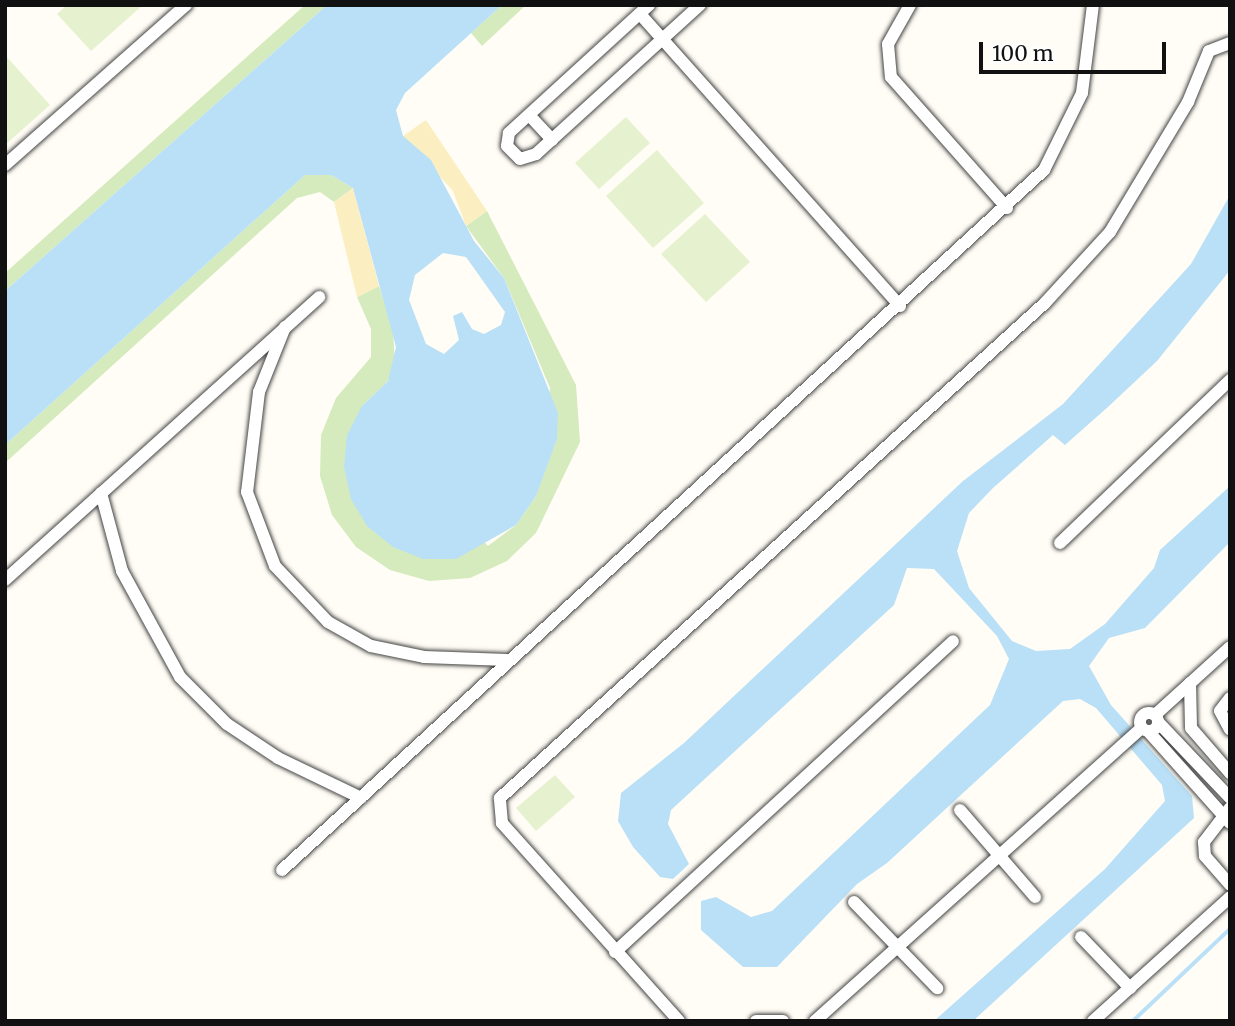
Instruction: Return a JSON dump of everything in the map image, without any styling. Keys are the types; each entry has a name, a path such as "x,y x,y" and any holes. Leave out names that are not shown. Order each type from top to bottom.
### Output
{"street":[{"path":"5,165 186,5"},
{"path":"701,5 662,40 552,140 527,160 507,146 509,133 645,9 662,40 900,306"},
{"path":"910,5 888,44 891,77 1007,208"},
{"path":"282,870 507,660 1007,208 1044,170 1071,125 1092,41 1093,5"},
{"path":"679,1021 502,822 499,798 1054,293 1110,232 1145,177 1209,51 1230,43"},
{"path":"529,115 552,140"},
{"path":"5,580 319,297"},
{"path":"285,327 259,392 248,480 257,531 275,566 328,622 371,646 425,657 507,660"},
{"path":"1060,543 1230,380"},
{"path":"101,493 122,571 180,677 227,724 267,751 361,798"},
{"path":"615,952 953,640"},
{"path":"815,1021 1122,746 1149,726 1190,683 1230,647"},
{"path":"1190,683 1191,727 1230,773"},
{"path":"1230,698 1220,711 1230,730"},
{"path":"1149,726 1230,798"},
{"path":"1149,726 1227,815 1204,842 1205,856 1230,885"},
{"path":"960,810 1035,897"},
{"path":"1093,1021 1230,897"},
{"path":"854,902 937,988"},
{"path":"1081,937 1130,988"},
{"path":"756,1021 783,1021"}],"green space":[{"path":"67,5 143,5 91,51 57,14"},
{"path":"305,5 327,5 5,291 5,273"},
{"path":"502,5 526,5 482,46 471,33"},
{"path":"5,55 50,105 5,145"},
{"path":"626,117 650,143 599,189 575,163"},
{"path":"657,150 704,203 653,248 606,196"},
{"path":"305,175 331,175 353,188 334,202 320,192 297,198 5,463 5,445"},
{"path":"487,211 576,385 580,442 536,533 507,561 470,578 429,581 390,570 356,547 332,515 320,476 321,435 336,398 371,357 371,329 357,297 379,286 393,329 395,365 388,381 362,406 488,546 516,525 536,496 550,388 504,278 466,226"},
{"path":"705,214 750,262 706,302 661,254"},
{"path":"555,775 575,797 536,831 516,808"}],"sand":[{"path":"426,120 487,211 466,226 453,191 403,136"},
{"path":"353,188 379,286 357,297 334,202"}],"water":[{"path":"327,5 502,5 405,93 396,110 403,136 431,160 474,241 504,278 558,413 557,439 536,496 516,525 456,559 423,559 393,547 367,526 351,499 344,467 347,435 362,406 388,381 396,347 353,188 331,175 305,175 5,445 5,291","holes":["443,253 466,257 505,312 501,325 484,334 472,329 462,312 453,316 459,340 444,354 426,344 409,300 415,275"]},
{"path":"1230,195 1230,270 1157,361 1109,406 1065,445 1053,435 993,488 969,513 957,551 969,588 1012,641 1036,651 1070,649 1105,624 1154,568 1160,550 1230,486 1230,542 1145,628 1109,638 1089,666 1111,705 1192,796 1194,818 973,1021 934,1021 1105,869 1165,801 1162,785 1096,708 1080,699 1063,701 887,863 857,884 777,967 743,967 701,930 701,901 716,897 751,917 772,911 990,705 1009,659 997,636 934,569 907,568 894,605 671,810 668,824 689,864 673,879 660,877 633,847 618,821 621,793 684,743 963,481 1063,404 1191,264"}],"waterway":[{"path":"1133,1021 1230,929"}]}
